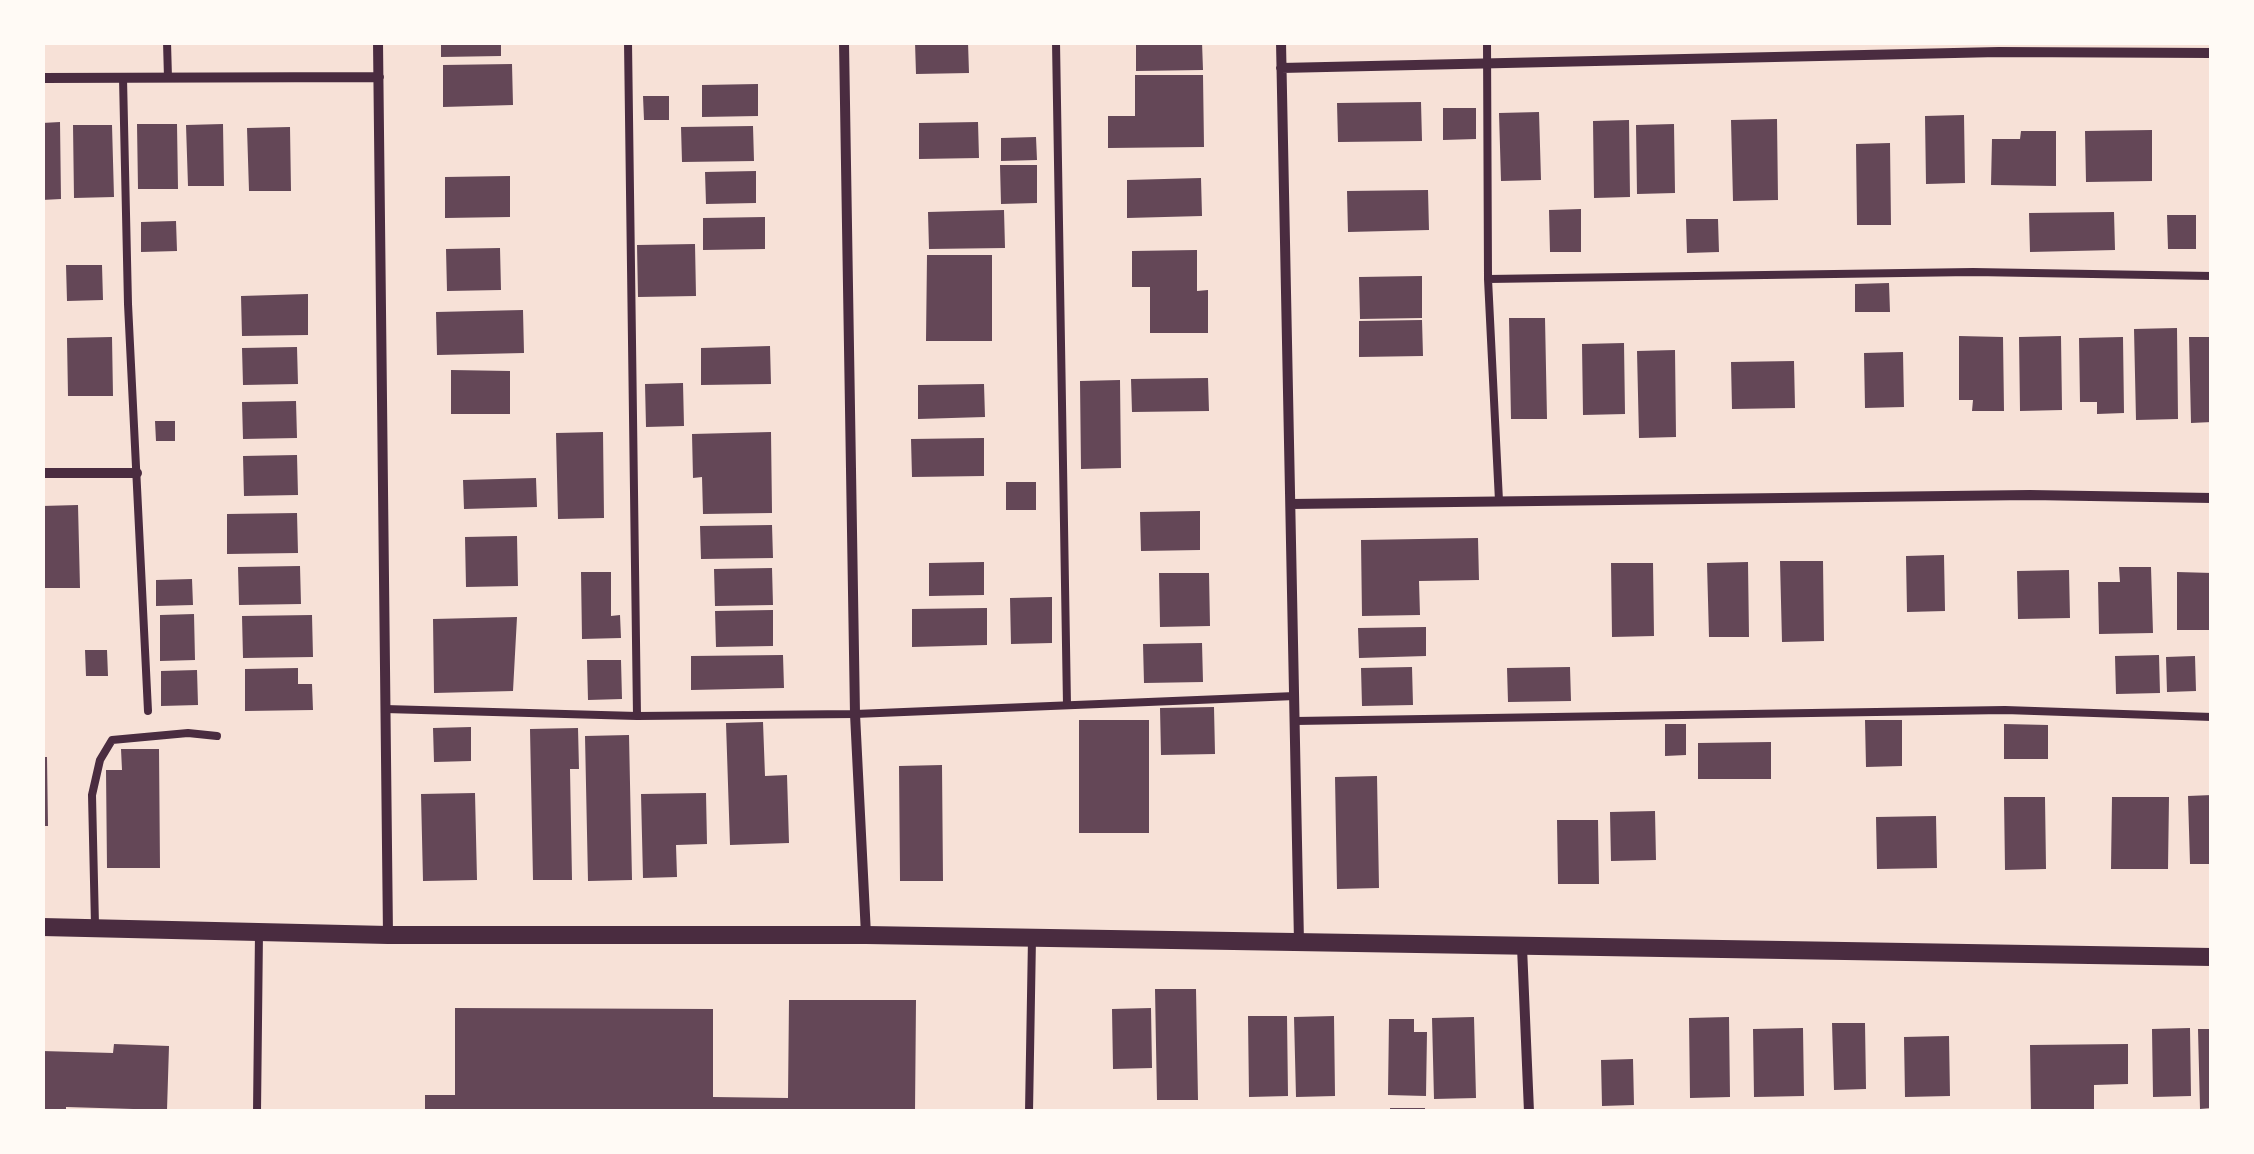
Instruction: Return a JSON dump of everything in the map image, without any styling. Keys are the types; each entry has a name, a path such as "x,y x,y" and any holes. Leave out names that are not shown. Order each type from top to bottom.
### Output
{"street":[{"path":"378,42 388,935"},
{"path":"844,42 855,714 866,935"},
{"path":"1281,42 1299,942"},
{"path":"1281,68 1999,52 2212,53"},
{"path":"42,78 379,77"},
{"path":"42,472 137,473"},
{"path":"1291,504 2030,495 2212,498"},
{"path":"42,928 388,935 866,935 2212,956"},
{"path":"1522,947 1529,1112"}],"lane":[{"path":"167,42 168,78"},
{"path":"628,42 638,716"},
{"path":"1056,42 1067,705"},
{"path":"1487,42 1488,279 1499,500"},
{"path":"123,78 128,304 148,711"},
{"path":"1488,279 1973,272 2212,276"},
{"path":"385,709 638,716 855,714 1295,696"},
{"path":"1295,721 2005,710 2212,717"},
{"path":"95,928 92,796 100,760 112,740 188,733 217,736"},
{"path":"257,1112 260,932"},
{"path":"1029,1112 1032,938"}],"building":[{"path":"441,42 501,42 501,56 441,57"},
{"path":"915,42 968,42 969,73 916,74"},
{"path":"1136,42 1202,42 1203,70 1136,71"},
{"path":"512,64 513,105 443,107 443,65"},
{"path":"1135,75 1203,75 1204,147 1108,148 1108,116 1135,116"},
{"path":"758,84 758,116 702,117 702,85"},
{"path":"643,96 669,96 669,120 644,120"},
{"path":"1421,102 1422,141 1338,142 1337,103"},
{"path":"1443,108 1476,108 1476,139 1443,140"},
{"path":"1539,112 1541,180 1501,181 1499,113"},
{"path":"1964,115 1965,183 1926,184 1925,116"},
{"path":"1777,119 1778,200 1733,201 1731,120"},
{"path":"1629,120 1630,197 1594,198 1593,121"},
{"path":"60,122 61,199 42,200 42,123"},
{"path":"978,122 979,158 919,159 919,123"},
{"path":"137,124 177,124 178,189 138,189"},
{"path":"223,124 224,186 188,186 186,125"},
{"path":"1674,124 1675,193 1637,194 1636,125"},
{"path":"73,125 112,125 114,197 74,198"},
{"path":"753,126 754,161 682,162 681,127"},
{"path":"290,127 291,191 249,191 247,128"},
{"path":"2152,130 2152,181 2086,182 2085,131"},
{"path":"2021,131 2056,131 2056,186 1991,185 1992,139 2020,139"},
{"path":"1036,137 1037,160 1001,161 1001,138"},
{"path":"1890,143 1891,225 1857,225 1856,144"},
{"path":"1000,165 1037,165 1037,203 1001,204"},
{"path":"756,171 756,203 706,204 705,172"},
{"path":"510,176 510,217 445,218 445,177"},
{"path":"1201,178 1202,216 1127,218 1127,180"},
{"path":"1428,190 1429,230 1348,232 1347,191"},
{"path":"1581,209 1581,252 1550,252 1549,210"},
{"path":"1004,210 1005,248 929,249 928,212"},
{"path":"2114,212 2115,250 2030,252 2029,213"},
{"path":"2167,215 2196,215 2196,249 2168,249"},
{"path":"765,217 765,249 703,250 703,218"},
{"path":"1686,219 1718,219 1719,252 1687,253"},
{"path":"176,221 177,251 141,252 141,222"},
{"path":"695,244 696,296 638,297 637,245"},
{"path":"500,248 501,290 447,291 446,249"},
{"path":"1197,250 1197,291 1208,290 1208,333 1150,333 1150,287 1132,287 1132,251"},
{"path":"927,255 992,255 992,341 926,341"},
{"path":"66,265 102,265 103,300 67,301"},
{"path":"1422,276 1422,318 1360,319 1359,277"},
{"path":"1889,283 1890,312 1855,312 1855,284"},
{"path":"308,294 308,335 242,336 241,296"},
{"path":"523,310 524,353 437,355 436,312"},
{"path":"1509,318 1545,318 1547,419 1511,419"},
{"path":"1422,320 1423,356 1359,357 1359,321"},
{"path":"2177,328 2178,419 2136,420 2134,329"},
{"path":"1959,336 2003,337 2004,411 1972,411 1973,400 1959,400"},
{"path":"2061,336 2062,410 2020,411 2019,337"},
{"path":"112,337 113,396 68,396 67,338"},
{"path":"2123,337 2124,413 2097,414 2097,402 2080,402 2079,338"},
{"path":"2189,337 2212,337 2212,422 2191,423"},
{"path":"1624,343 1625,414 1583,415 1582,344"},
{"path":"770,346 771,384 701,385 701,348"},
{"path":"297,347 298,384 243,385 242,348"},
{"path":"1675,350 1676,437 1639,438 1637,351"},
{"path":"1903,352 1904,407 1865,408 1864,353"},
{"path":"1794,361 1795,408 1732,409 1731,362"},
{"path":"451,370 510,371 510,414 451,414"},
{"path":"1208,378 1209,411 1132,412 1131,379"},
{"path":"1120,380 1121,468 1081,469 1080,381"},
{"path":"683,383 684,426 646,427 645,384"},
{"path":"984,384 985,417 918,419 918,385"},
{"path":"296,401 297,438 243,439 242,402"},
{"path":"155,421 175,421 175,441 156,441"},
{"path":"603,432 604,518 558,519 556,433"},
{"path":"771,432 772,513 703,514 702,477 693,478 692,434"},
{"path":"984,438 984,476 912,477 911,439"},
{"path":"297,455 298,495 244,496 243,456"},
{"path":"536,478 537,507 464,509 463,480"},
{"path":"1006,482 1036,482 1036,510 1006,510"},
{"path":"78,505 80,588 42,588 42,506"},
{"path":"1200,511 1200,550 1141,551 1140,512"},
{"path":"297,513 298,553 227,554 227,514"},
{"path":"772,525 773,558 701,559 700,526"},
{"path":"517,536 518,586 466,587 465,537"},
{"path":"1478,538 1479,580 1419,581 1420,615 1362,616 1361,540"},
{"path":"1944,555 1945,611 1907,612 1906,556"},
{"path":"1780,561 1823,561 1824,641 1782,642"},
{"path":"984,562 984,595 929,596 929,563"},
{"path":"1748,562 1749,637 1709,637 1707,563"},
{"path":"1611,563 1653,563 1654,636 1612,637"},
{"path":"300,566 301,604 239,605 238,567"},
{"path":"2119,567 2151,567 2153,633 2099,634 2098,582 2120,582"},
{"path":"772,568 773,605 715,606 714,569"},
{"path":"2069,570 2070,618 2018,619 2017,571"},
{"path":"581,572 611,572 611,616 620,615 621,638 582,639"},
{"path":"2177,572 2212,573 2212,630 2177,630"},
{"path":"1159,573 1209,573 1210,626 1160,627"},
{"path":"192,579 193,605 156,606 156,580"},
{"path":"1052,597 1052,643 1011,644 1010,598"},
{"path":"987,608 987,645 912,647 912,609"},
{"path":"773,610 773,646 716,647 715,611"},
{"path":"194,614 195,660 160,661 160,615"},
{"path":"312,615 313,657 243,658 242,616"},
{"path":"517,617 513,691 434,693 433,619"},
{"path":"1426,627 1426,656 1359,658 1358,628"},
{"path":"1202,643 1203,682 1144,683 1143,644"},
{"path":"85,650 107,650 108,676 86,676"},
{"path":"783,655 784,688 691,690 691,656"},
{"path":"2159,655 2160,693 2116,694 2115,656"},
{"path":"2195,656 2196,691 2167,692 2166,657"},
{"path":"587,660 621,660 622,699 588,700"},
{"path":"1412,667 1413,705 1362,706 1361,668"},
{"path":"1570,667 1571,701 1508,702 1507,668"},
{"path":"298,668 298,684 312,684 313,710 245,711 245,669"},
{"path":"197,670 198,705 161,706 161,671"},
{"path":"1214,707 1215,754 1161,755 1160,708"},
{"path":"1079,720 1149,720 1149,833 1079,833"},
{"path":"1865,720 1902,720 1902,766 1866,767"},
{"path":"763,722 765,776 787,775 789,843 730,845 726,723"},
{"path":"1665,724 1686,724 1686,755 1665,756"},
{"path":"2004,724 2048,725 2048,759 2004,759"},
{"path":"471,727 471,761 434,762 433,728"},
{"path":"578,728 579,769 570,769 572,880 533,880 530,729"},
{"path":"629,735 632,880 588,881 585,736"},
{"path":"1771,742 1771,779 1698,779 1698,743"},
{"path":"121,749 159,749 160,868 107,868 106,770 122,770"},
{"path":"42,757 47,757 48,826 42,826"},
{"path":"942,765 943,881 900,881 899,766"},
{"path":"1377,776 1379,888 1337,889 1335,777"},
{"path":"475,793 477,880 423,881 421,794"},
{"path":"706,793 707,844 676,845 677,877 643,878 641,794"},
{"path":"2212,795 2212,864 2190,864 2188,796"},
{"path":"2004,797 2045,797 2046,869 2005,870"},
{"path":"2112,797 2169,797 2168,869 2111,869"},
{"path":"1655,811 1656,860 1611,861 1610,812"},
{"path":"1936,816 1937,868 1877,869 1876,817"},
{"path":"1557,820 1598,820 1599,884 1558,884"},
{"path":"1155,989 1196,989 1198,1100 1157,1100"},
{"path":"789,1000 916,1000 915,1112 425,1112 425,1095 455,1095 455,1008 713,1009 713,1097 788,1098"},
{"path":"1151,1008 1152,1068 1113,1069 1112,1009"},
{"path":"1248,1016 1287,1016 1288,1096 1249,1097"},
{"path":"1334,1016 1335,1096 1296,1097 1294,1017"},
{"path":"1474,1017 1476,1098 1434,1099 1432,1018"},
{"path":"1729,1017 1730,1097 1690,1098 1689,1018"},
{"path":"1389,1019 1414,1019 1414,1032 1427,1032 1426,1096 1388,1095"},
{"path":"1832,1023 1865,1023 1866,1089 1834,1090"},
{"path":"1803,1028 1804,1096 1754,1097 1753,1029"},
{"path":"2190,1028 2191,1096 2153,1097 2152,1029"},
{"path":"2198,1029 2212,1029 2212,1108 2200,1109"},
{"path":"1949,1036 1950,1096 1905,1097 1904,1037"},
{"path":"114,1044 169,1046 167,1110 66,1107 66,1112 42,1112 42,1051 113,1053"},
{"path":"2128,1044 2128,1084 2094,1085 2094,1112 2031,1112 2030,1045"},
{"path":"1633,1059 1634,1105 1602,1106 1601,1060"},
{"path":"1390,1108 1425,1108 1425,1112 1390,1112"}]}
